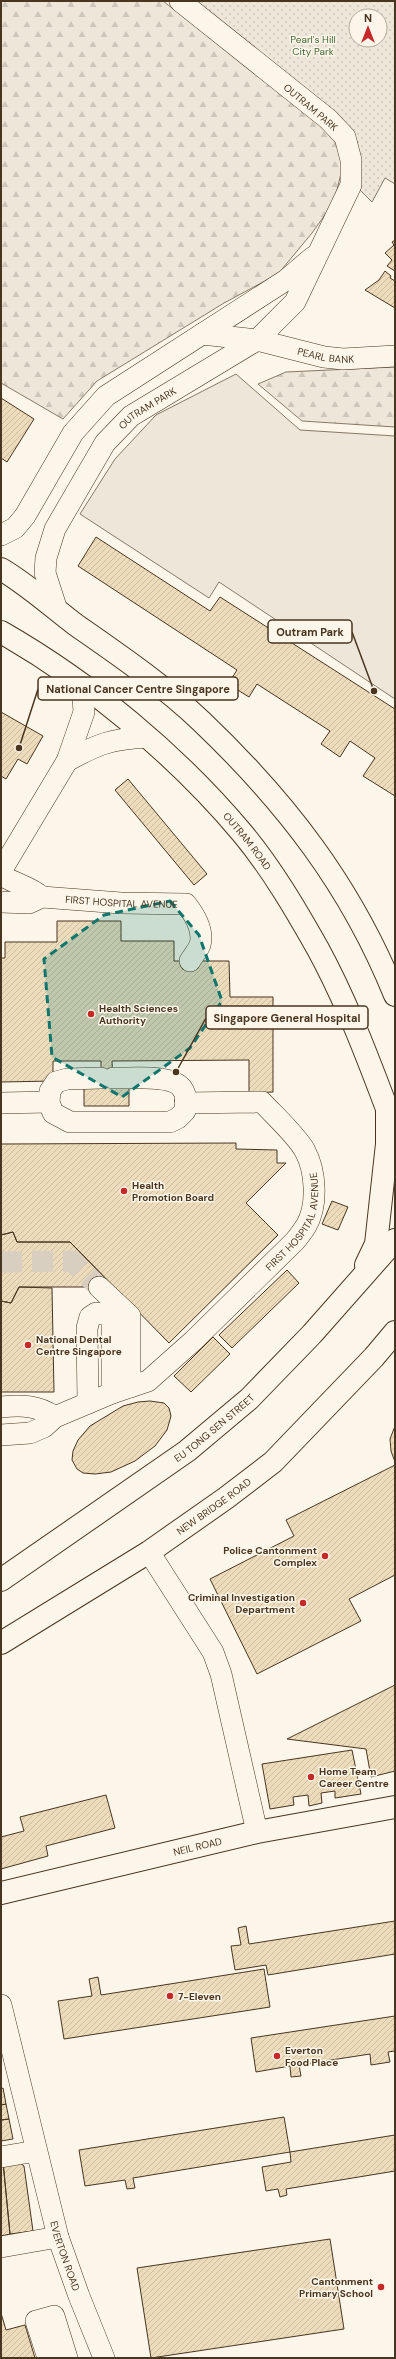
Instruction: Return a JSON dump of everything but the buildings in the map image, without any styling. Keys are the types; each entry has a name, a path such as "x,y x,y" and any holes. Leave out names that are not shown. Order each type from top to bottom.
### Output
{"main road":[{"path":"1,569 113,650 201,721 298,826 332,872 379,957 395,996"},
{"name":"OUTRAM ROAD","path":"1,632 39,654 82,684 146,737 179,767 243,835 287,897 318,950 350,1018 395,1130"},
{"path":"343,1297 370,1259 376,1244 387,1144 387,1109"},
{"name":"EU TONG SEN STREET","path":"1,1580 186,1452 249,1399 312,1334 343,1297 395,1240"},
{"name":"NEW BRIDGE ROAD","path":"1,1643 149,1552 226,1498 273,1462 385,1357 395,1332"},
{"name":"NEIL ROAD","path":"1,1893 258,1832 395,1806"}],"street":[{"name":"OUTRAM PARK","path":"57,610 45,573 48,552 55,529 105,443 131,416 257,340 295,302 351,185 351,160 346,136 328,119 180,1"},
{"name":"OUTRAM PARK","path":"1,535 15,528 25,516 73,433 106,396 286,280 319,252"},
{"path":"257,340 256,314 260,297"},
{"name":"PEARL BANK","path":"202,334 257,340 324,357 343,359 395,356"},
{"path":"1,872 67,761 84,712 82,684"},
{"path":"67,761 94,746 115,738 146,737"},
{"name":"FIRST HOSPITAL AVENUE","path":"1,875 16,884 32,888 42,897"},
{"name":"FIRST HOSPITAL AVENUE","path":"1,902 29,903 42,897 79,899 92,902 121,904 186,904 194,914 199,928 200,945 190,961"},
{"path":"67,1079 168,1079 178,1083 184,1091 185,1111 178,1118 170,1122 70,1122 54,1113 50,1102 50,1092 56,1082 67,1079"},
{"path":"1,1103 50,1102"},
{"name":"FIRST HOSPITAL AVENUE","path":"1,1435 30,1433 44,1427 55,1417 121,1390 148,1381 193,1341 267,1269 295,1241 307,1226 313,1207 311,1168 305,1150 262,1102 185,1102"},
{"path":"100,1287 130,1316 121,1390"},
{"path":"88,1403 87,1328 90,1318 96,1313 107,1314 112,1322 121,1390"},
{"path":"1,1407 35,1407 45,1410 55,1417"},
{"path":"149,1552 213,1652 221,1674 258,1832"},
{"name":"EVERTON ROAD","path":"1,2005 58,2237 79,2296 104,2358"},
{"path":"1,2157 36,2151"},
{"path":"1,2247 58,2237"},
{"path":"48,2358 36,2321 54,2316 68,2358"}],"highlighted area":[{"path":"170,901 199,935 222,1001 190,1048 122,1097 52,1057 44,959 104,915"}],"green space":[{"path":"1,1 163,1 319,123 335,137 340,151 342,169 337,190 330,208 312,233 278,274 224,303 97,381 63,419 1,383"},
{"name":"Pearl's Hill City Park","path":"191,1 395,1 395,184 385,178 372,202 358,188 359,159"},
{"path":"395,367 395,427 302,421 258,384 286,372"},
{"path":"236,374 300,430 395,436 395,699 219,582 209,598 80,514 115,459 156,415"}],"tunnel":[{"path":"1,1262 72,1261 99,1287"}],"place":[{"name":"Outram Park","path":"374,691"},
{"name":"National Cancer Centre Singapore","path":"19,748"},
{"name":"Health Sciences Authority","path":"91,1014"},
{"name":"Singapore General Hospital","path":"176,1072"},
{"name":"Health Promotion Board","path":"124,1191"},
{"name":"National Dental Centre Singapore","path":"28,1345"},
{"name":"Police Cantonment Complex","path":"325,1556"},
{"name":"Criminal Investigation Department","path":"303,1603"},
{"name":"Home Team Career Centre","path":"311,1777"},
{"name":"7-Eleven","path":"170,1996"},
{"name":"Everton Food Place","path":"277,2056"},
{"name":"Cantonment Primary School","path":"381,2287"}]}
